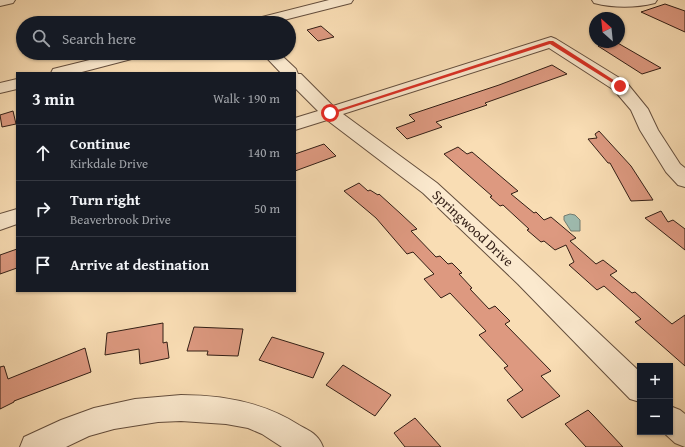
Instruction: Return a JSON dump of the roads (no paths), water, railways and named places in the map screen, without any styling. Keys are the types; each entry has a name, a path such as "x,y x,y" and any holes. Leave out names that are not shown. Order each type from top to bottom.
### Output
{"street":[{"path":"0,2 8,0"},
{"path":"283,16 346,0"},
{"path":"599,0 616,3 650,0"},
{"path":"296,124 551,42 620,86 639,109 649,130 673,168 685,180"},
{"path":"62,72 109,60"},
{"path":"277,60 289,72"},
{"name":"Springwood Drive","path":"296,79 330,113 430,188 526,278 637,387"},
{"path":"0,88 16,84"},
{"path":"0,222 16,216"},
{"path":"36,447 92,421 135,412 178,407 218,410 267,422 308,447"},
{"path":"673,421 685,433"}]}
